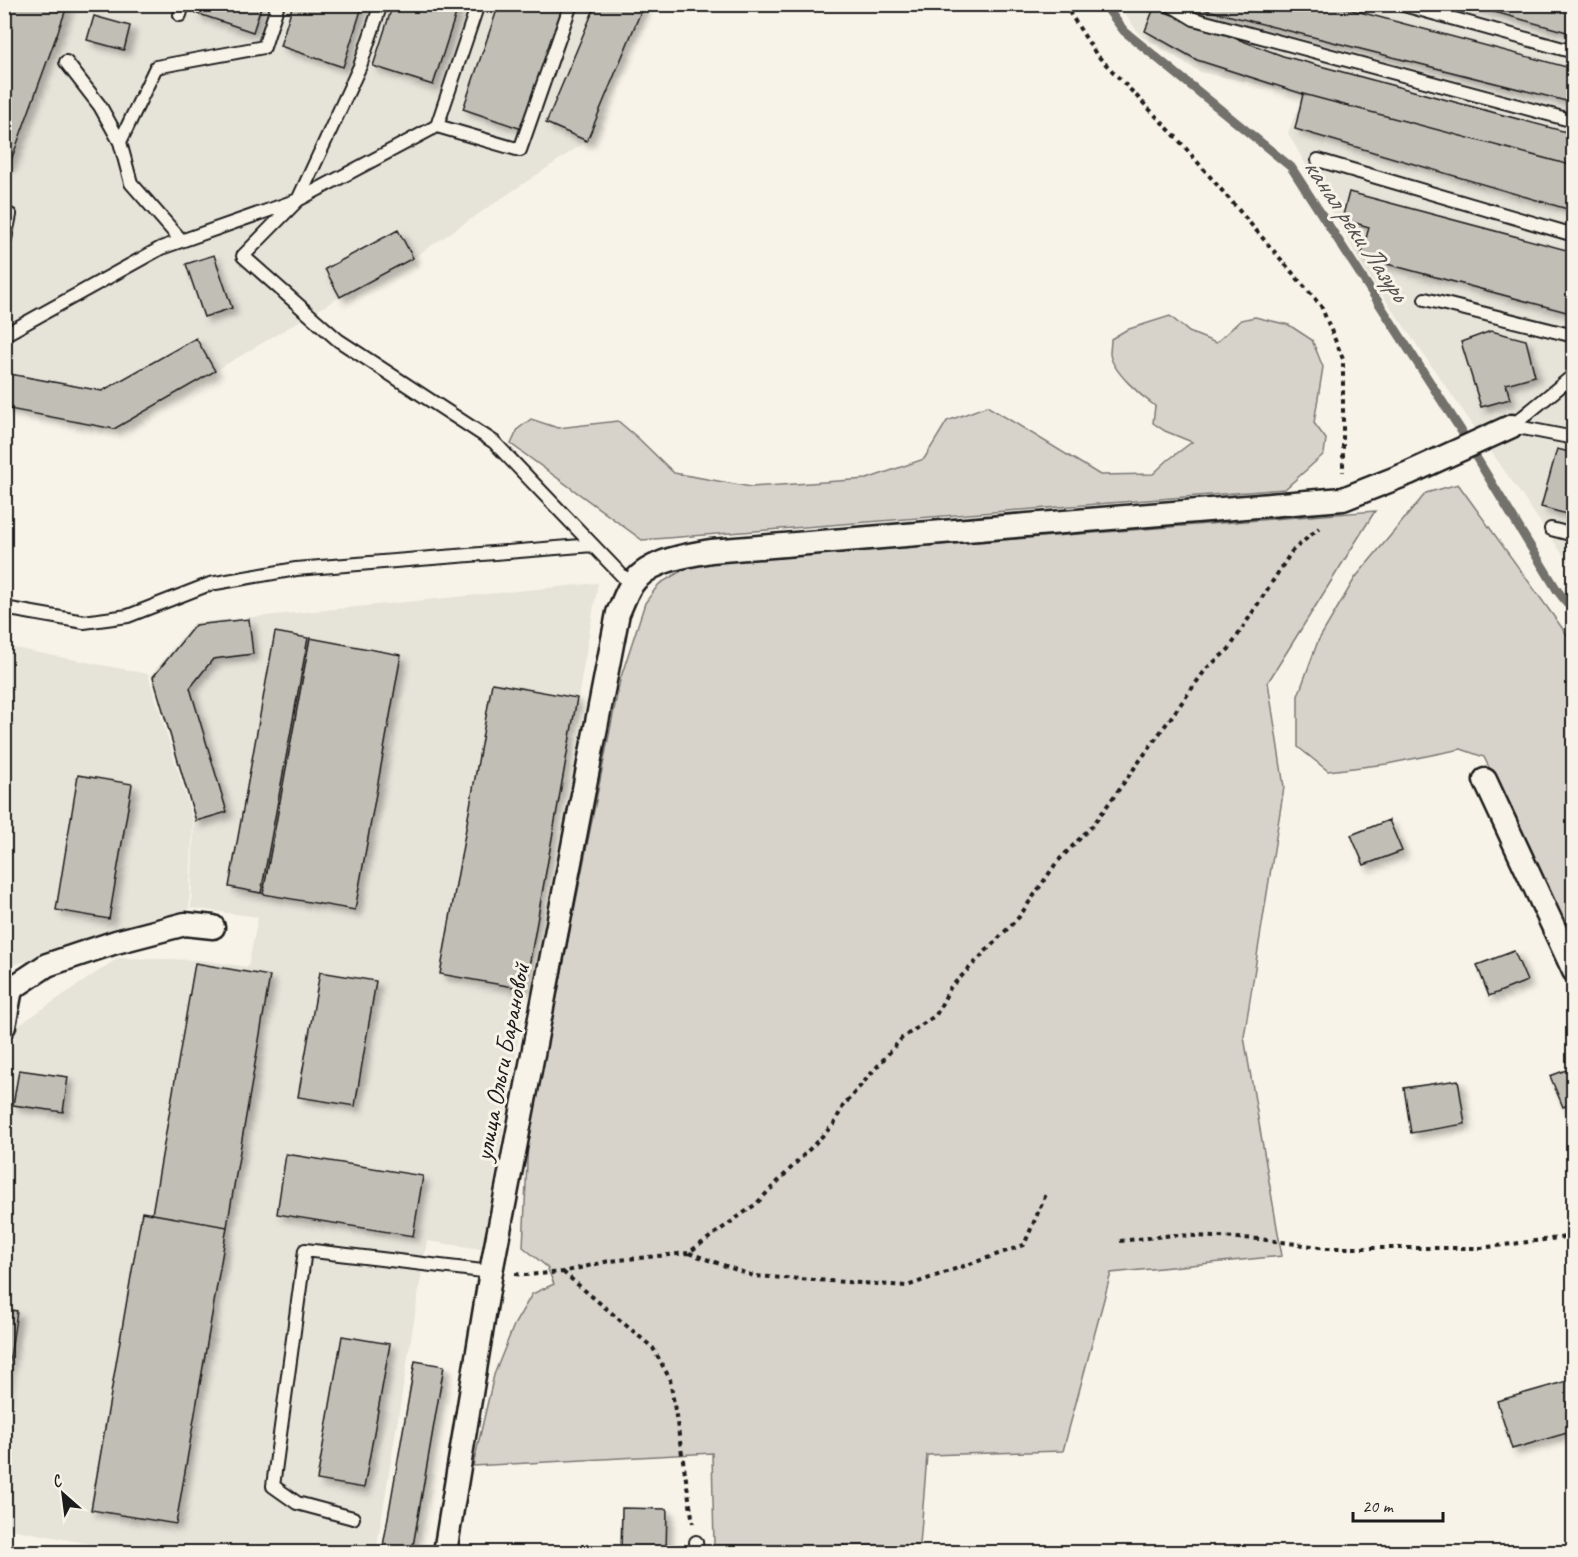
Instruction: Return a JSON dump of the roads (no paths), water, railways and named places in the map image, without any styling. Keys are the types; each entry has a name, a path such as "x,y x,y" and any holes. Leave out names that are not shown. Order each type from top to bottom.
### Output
{"street":[{"path":"631,585 645,572 672,558 711,551 1343,499 1409,473 1512,426"},
{"name":"улица Ольги Барановой","path":"445,1552 491,1272 618,613 631,585"},
{"path":"1485,780 1574,971"},
{"path":"4,1026 11,989 47,965 116,942 185,924 213,927"}],"lane":[{"path":"120,142 156,67 264,47 278,4"},
{"path":"381,4 360,66 298,200 243,256 338,340 494,442 631,585"},
{"path":"4,335 161,248 298,200 437,126 478,4"},
{"path":"437,126 520,150 571,4"},
{"path":"1169,4 1194,19 1574,121"},
{"path":"1400,4 1574,52"},
{"path":"66,62 100,106 120,142 131,183 181,240"},
{"path":"1318,160 1574,235"},
{"path":"4,212 10,215 4,244"},
{"path":"1425,299 1574,336"},
{"path":"1512,426 1574,375"},
{"path":"1512,426 1574,438"},
{"path":"1551,529 1574,535"},
{"path":"4,608 84,622 128,616 210,584 296,569 593,545"},
{"path":"353,1518 297,1503 273,1486 305,1250 491,1272"}],"waterway":[{"name":"канал реки Лазурь","path":"1104,4 1124,31 1291,167 1462,432"},
{"name":"канал реки Лазурь","path":"1476,457 1557,590 1574,612"}]}
